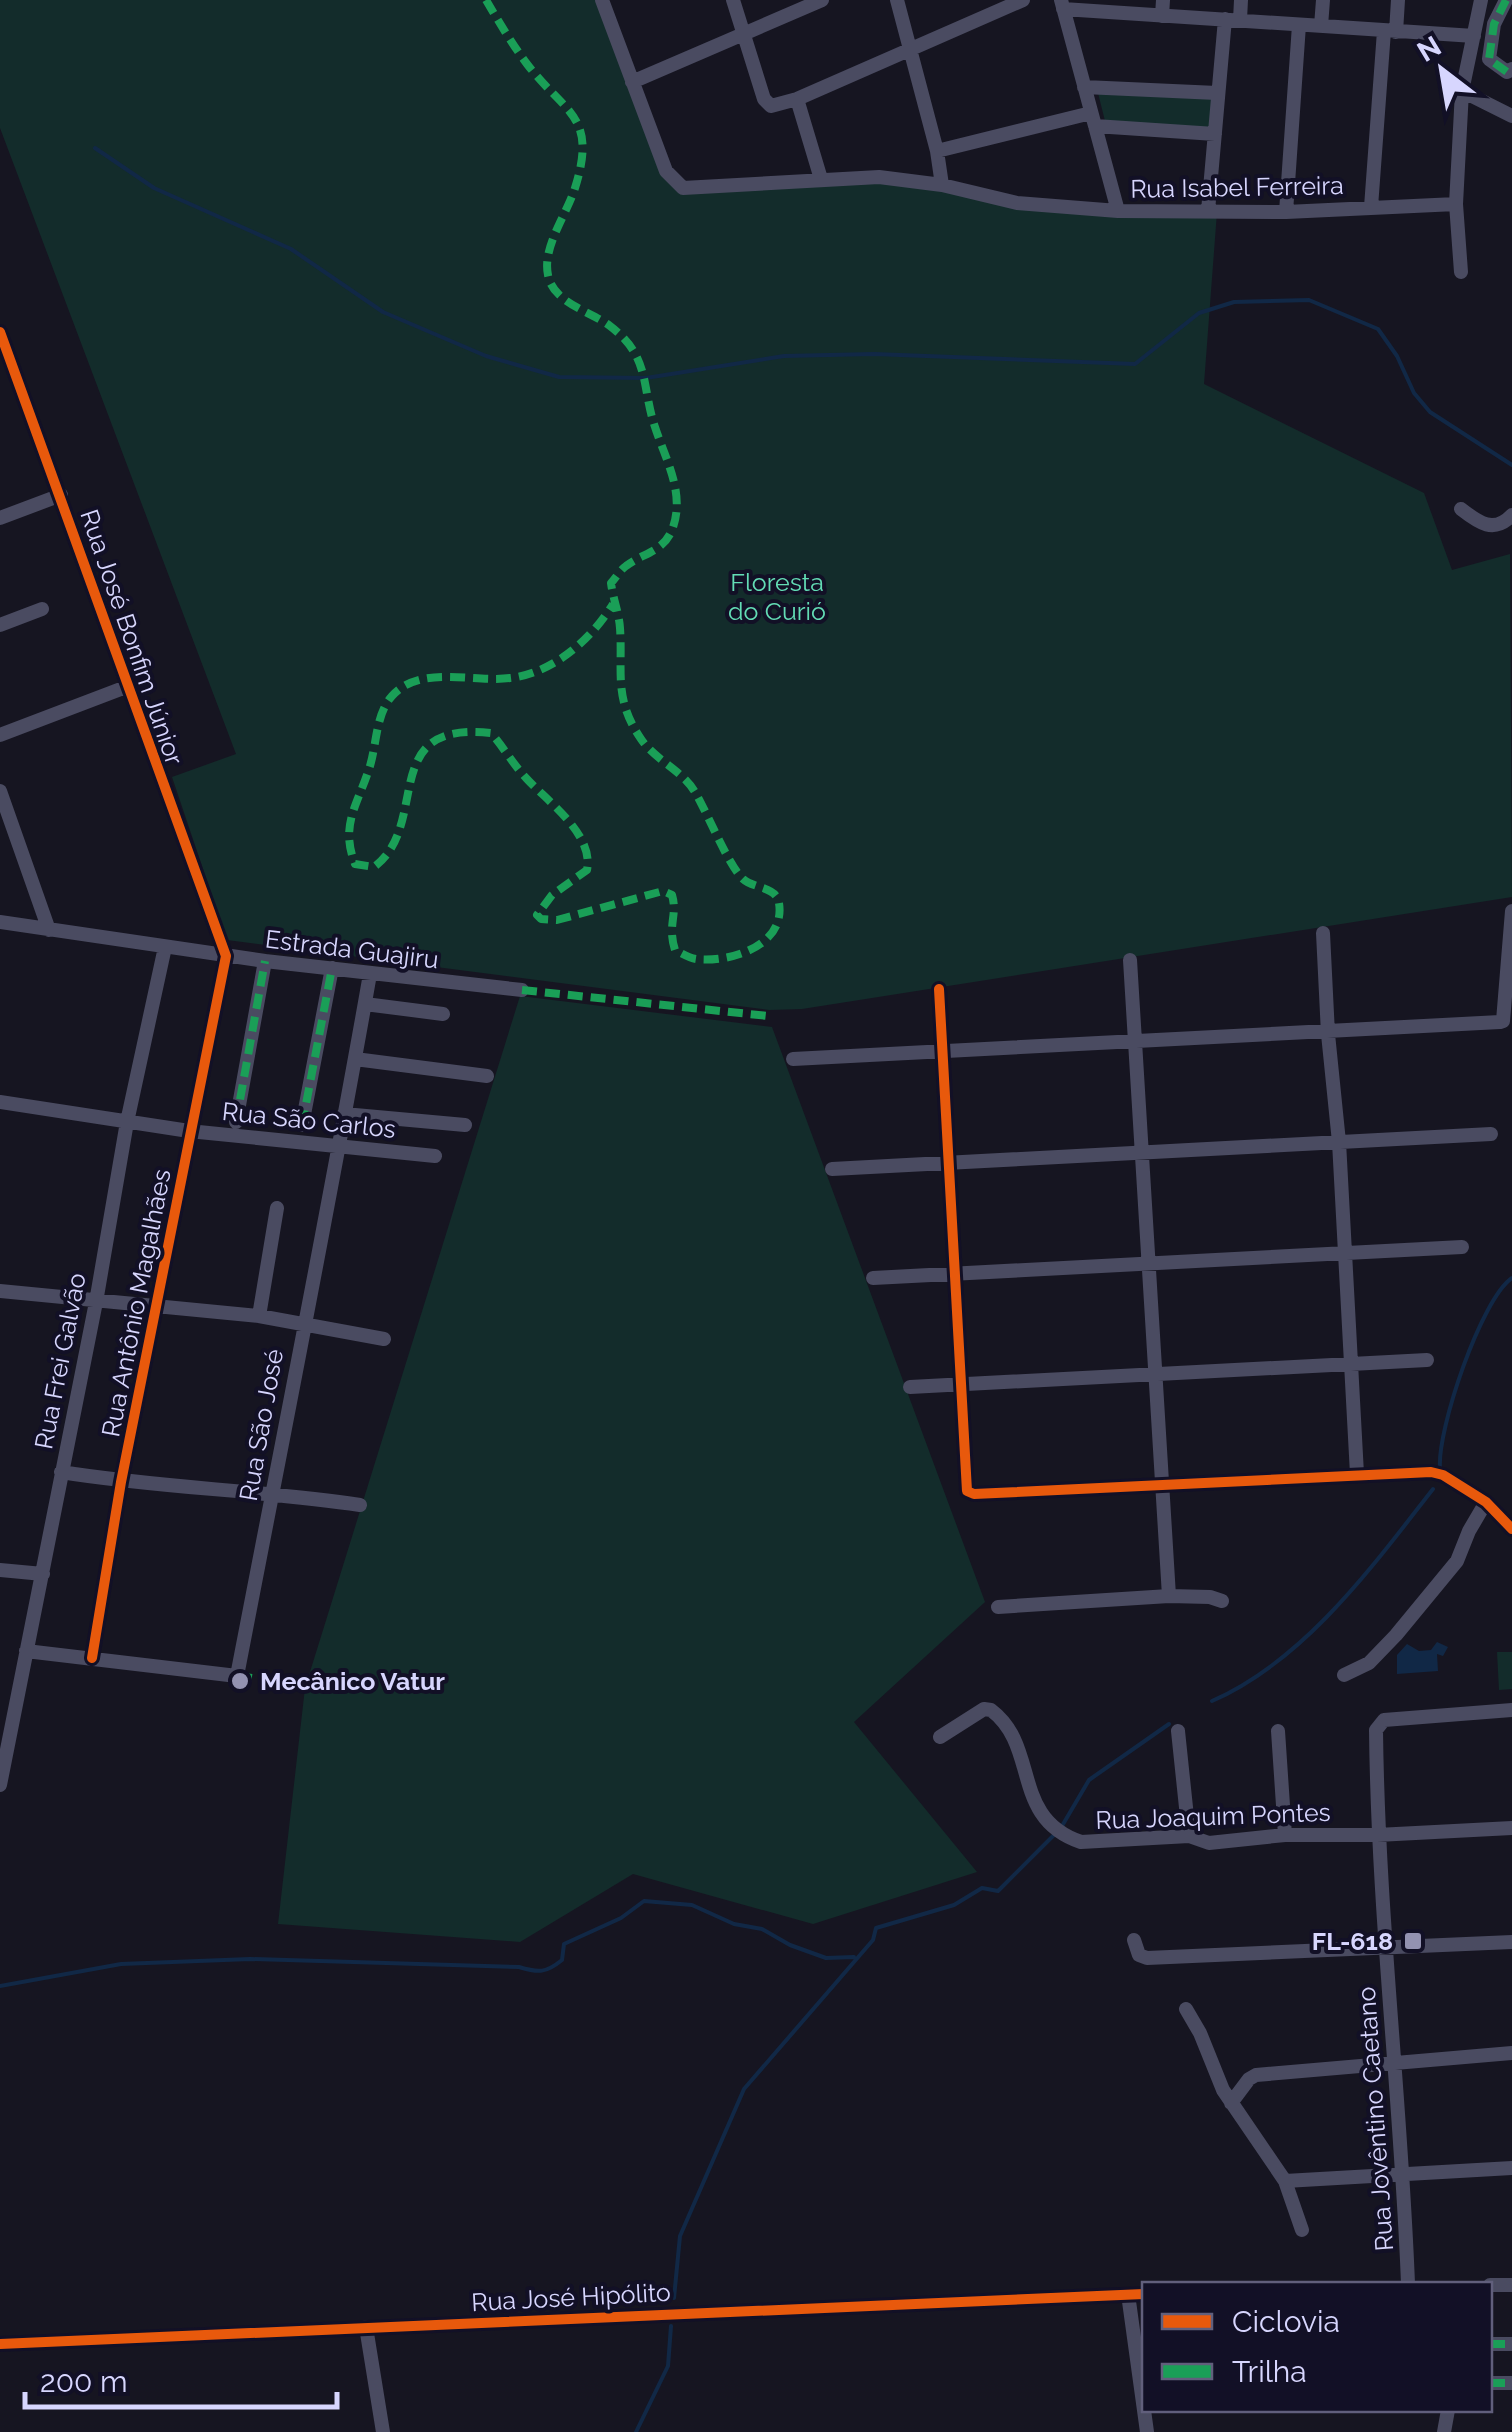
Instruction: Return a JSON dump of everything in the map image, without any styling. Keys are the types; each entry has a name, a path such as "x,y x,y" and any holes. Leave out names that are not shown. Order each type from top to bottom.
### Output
{"street":[{"path":"623,0 604,4 666,170 678,186 691,189 879,178 942,185 1016,204 1118,211"},
{"path":"733,0 768,105 797,99 1024,0"},
{"path":"632,82 822,0"},
{"path":"896,0 937,152 942,185"},
{"path":"1162,16 1163,0"},
{"path":"1208,210 1218,93 1232,19 1242,0"},
{"path":"1320,26 1322,0"},
{"path":"1370,207 1390,31 1398,0"},
{"path":"1461,272 1456,204 1462,91 1481,0"},
{"path":"1506,0 1494,24 1489,59 1507,72 1512,69"},
{"path":"1062,5 1162,16 1474,36"},
{"name":"Rua Isabel Ferreira","path":"1062,5 1118,211 1286,212 1456,204"},
{"path":"1286,212 1299,24"},
{"path":"1084,87 1218,93"},
{"path":"1462,91 1512,116"},
{"path":"797,99 821,179"},
{"path":"937,152 1093,120 1215,134"},
{"name":"Rua José Bonfim Júnior","path":"0,332 226,956"},
{"path":"0,518 61,495"},
{"path":"1461,509 1486,526 1499,525 1512,514"},
{"path":"0,624 42,608"},
{"path":"0,734 126,688"},
{"path":"0,791 49,930"},
{"path":"793,1060 1328,1034 1503,1021 1512,912"},
{"name":"Estrada Guajiru","path":"0,922 226,956 522,990"},
{"path":"1323,934 1357,1474"},
{"name":"Rua Frei Galvão","path":"0,1785 164,946"},
{"name":"Rua Antônio Magalhães","path":"92,1658 121,1482 226,956"},
{"path":"1130,960 1169,1596"},
{"path":"236,1122 265,961"},
{"path":"302,1126 332,968"},
{"name":"Rua São José","path":"26,1651 237,1676 302,1326 341,1145 370,974"},
{"path":"939,990 965,1487 970,1493 1431,1472 1460,1485 1498,1511 1509,1527 1512,1544"},
{"path":"365,1004 443,1014"},
{"path":"355,1059 487,1076"},
{"name":"Rua São Carlos","path":"0,1102 190,1131 434,1156"},
{"path":"344,1114 465,1124"},
{"path":"832,1169 1492,1134"},
{"path":"258,1316 277,1208"},
{"path":"872,1278 1462,1247"},
{"path":"0,1291 258,1316 384,1339"},
{"path":"910,1387 1427,1360"},
{"path":"60,1472 121,1482 360,1504"},
{"path":"1344,1675 1369,1662 1396,1636 1457,1561 1486,1502"},
{"path":"0,1570 43,1574"},
{"path":"998,1607 1169,1596 1222,1601"},
{"name":"Rua Joaquim Pontes","path":"940,1737 984,1710 1000,1716 1017,1745 1033,1803 1075,1840 1100,1843 1188,1836 1208,1842 1285,1835 1512,1828"},
{"name":"Rua Jovêntino Caetano","path":"1408,2282 1397,2061 1378,1835 1376,1730 1381,1722 1390,1719 1512,1710"},
{"path":"1178,1731 1188,1836"},
{"path":"1278,1732 1285,1835"},
{"path":"1134,1940 1139,1955 1146,1958 1512,1942"},
{"path":"1186,2009 1232,2103 1285,2180 1302,2230"},
{"path":"1232,2103 1249,2078 1256,2075 1512,2053"},
{"path":"1285,2180 1512,2168"},
{"path":"1128,2294 1142,2396"},
{"name":"Rua José Hipólito","path":"0,2344 1142,2294"},
{"path":"366,2327 383,2432"}],"green space":[{"name":"Floresta do Curió","path":"0,0 599,0 680,193 845,177 1011,202 1217,212 1204,384 1424,493 1452,570 1510,554 1512,897 802,1009 769,1010 227,940 172,777 236,754 0,128"},
{"path":"1097,89 1213,96 1211,128 1105,121"},
{"path":"520,996 772,1027 985,1602 854,1722 977,1872 813,1924 633,1874 520,1942 278,1924 305,1688"},
{"path":"1497,1652 1512,1652 1512,1689 1499,1690"}],"water":[{"path":"1437,1642 1448,1647 1443,1656 1437,1654 1438,1671 1397,1674 1397,1655 1407,1644 1419,1651 1431,1650"}],"waterway":[{"path":"95,148 154,188 291,249 383,312 486,356 559,377 646,378 784,356 874,354 1135,364 1199,313 1234,302 1309,300 1378,329 1397,356 1414,393 1430,412 1512,465"},
{"path":"1440,1468 1446,1425 1463,1367 1487,1311 1512,1278"},
{"path":"1212,1701 1277,1662 1307,1636 1361,1580 1433,1489"},
{"path":"1062,1826 1089,1780 1169,1724"},
{"path":"674,2298 680,2236 744,2089 873,1940 876,1928 954,1905 982,1888 998,1891 1056,1833"},
{"path":"0,1986 121,1964 250,1959 519,1967 542,1971 562,1960 564,1944 621,1918 644,1901 692,1905 734,1924 762,1929 790,1945 826,1958 854,1957"},
{"path":"636,2432 668,2366 671,2326"}],"marked path":[{"path":"486,0 521,56 574,117 580,130 583,145 575,188 549,253 551,285 565,299 610,326 632,349 643,373 655,427 673,478 676,517 668,537 658,548 624,568 611,583 620,628 623,697 641,739 695,792 737,872 777,897 779,918 774,930 765,941 739,954 709,960 688,957 675,950 674,902 672,895 663,891 557,920 541,919 537,915 552,895 587,870 584,844 491,733 455,733 432,742 419,758 401,826 391,848 374,867 355,864 349,838 352,816 369,769 379,721 392,696 417,680 510,678 541,669 582,642 613,604"},
{"path":"1506,0 1494,24 1489,59 1507,72 1512,69"},
{"path":"236,1122 265,961"},
{"path":"302,1125 332,968"},
{"path":"522,990 768,1016"},
{"path":"237,1676 292,1683"},
{"path":"1492,2344 1512,2344"},
{"path":"1492,2383 1512,2383"}],"cycle path":[{"path":"0,332 226,956 121,1482 92,1658"},
{"path":"939,989 967,1491 974,1494 1431,1472 1443,1475 1486,1502 1512,1529"},
{"path":"0,2344 1142,2294"}],"place":[{"name":"Mecânico Vatur","path":"240,1681"},
{"name":"FL-618","path":"1413,1941"}]}
